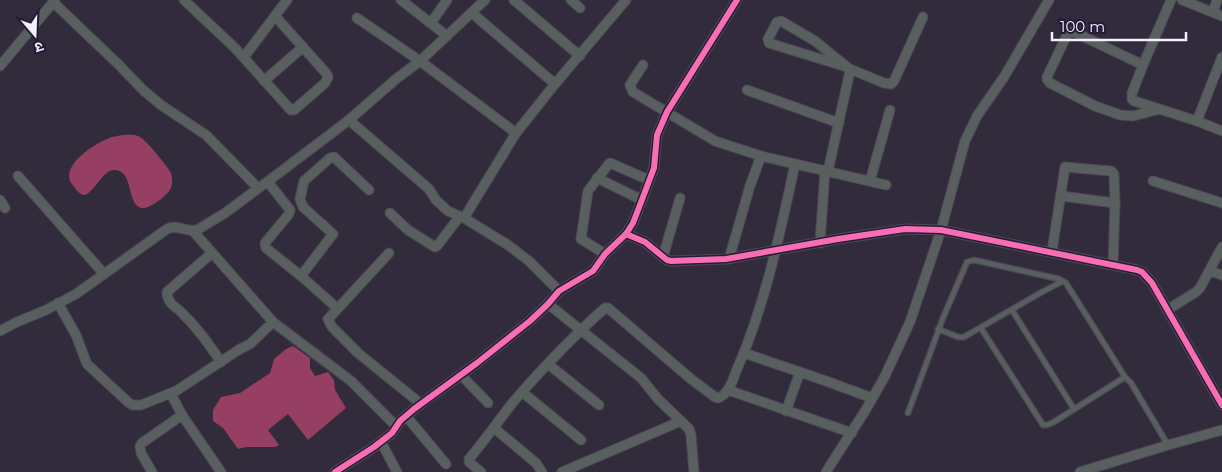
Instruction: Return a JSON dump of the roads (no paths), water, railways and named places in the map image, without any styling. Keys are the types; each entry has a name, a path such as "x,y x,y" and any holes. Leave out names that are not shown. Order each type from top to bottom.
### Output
{"street":[{"path":"184,0 221,34 291,110 297,109 325,83 328,77 275,16"},
{"path":"244,58 287,0"},
{"path":"401,0 447,36"},
{"path":"431,23 447,0"},
{"path":"0,331 76,294 166,229 174,226 193,231 200,229 268,182 349,120 420,61 485,0"},
{"path":"514,0 580,56"},
{"path":"571,0 580,8"},
{"path":"390,213 408,230 435,247 437,246 462,217 516,133 626,0"},
{"path":"335,472 381,442 392,433 406,416 530,321 559,291 593,271 605,254 626,234 654,168 657,135 667,112 737,0"},
{"path":"826,472 852,433 884,378 910,322 941,230 965,141 978,116 1004,77 1049,0"},
{"path":"1171,0 1143,65 1132,93 1132,99 1222,131"},
{"path":"1182,0 1222,16"},
{"path":"1213,12 1217,0"},
{"path":"0,66 54,1 142,90 206,135 258,188"},
{"path":"472,13 555,84"},
{"path":"820,243 827,171 850,73 848,68 816,41 781,21 777,22 768,39 769,43 848,68 884,83 891,84 894,82 923,17"},
{"path":"357,18 420,61 516,133"},
{"path":"1143,65 1071,32 1067,35 1047,80 1095,106 1120,115 1133,116 1160,109"},
{"path":"264,81 303,47"},
{"path":"1197,121 1222,57"},
{"path":"643,65 630,85 632,90 715,140 761,156 886,185"},
{"path":"747,90 839,123"},
{"path":"870,181 890,110"},
{"path":"349,120 429,189 448,211 462,217 529,260 559,291"},
{"path":"729,259 761,156"},
{"path":"301,276 333,234 301,204 300,196 304,181 327,160 333,157 369,190"},
{"path":"605,254 582,240 581,237 588,191 610,164 649,180"},
{"path":"481,472 469,460 522,392 603,309 608,308 691,379 715,397 721,398 728,390 744,353 761,304 776,251 795,164"},
{"path":"1052,252 1065,167 1111,171 1114,174 1115,203 1113,265"},
{"path":"18,176 104,274"},
{"path":"597,178 642,200"},
{"path":"1153,181 1222,203"},
{"path":"268,182 290,210 289,214 265,243 266,248 337,308"},
{"path":"1061,196 1115,203"},
{"path":"662,256 680,198"},
{"path":"626,234 645,242 667,260 671,261 729,259 905,229 941,230 1129,268 1142,272 1152,283 1220,394 1222,405"},
{"path":"193,231 273,322 351,381 396,426"},
{"path":"1168,310 1200,288 1222,248"},
{"path":"389,252 328,319 332,327 358,353 421,404"},
{"path":"212,253 166,294 168,300 195,326 221,362"},
{"path":"1210,270 1222,275"},
{"path":"58,303 76,335 87,364 128,403 133,405 141,405 187,385 252,343 273,322"},
{"path":"548,304 641,378 664,405 689,429 691,432 694,472"},
{"path":"744,353 872,398"},
{"path":"548,364 599,405"},
{"path":"786,411 800,372"},
{"path":"461,375 488,403"},
{"path":"728,390 852,433"},
{"path":"522,392 581,440"},
{"path":"170,394 221,472"},
{"path":"152,472 141,453 140,446 182,415"},
{"path":"406,416 446,464"},
{"path":"562,472 681,421"},
{"path":"494,428 536,463 542,472"},
{"path":"1080,472 1222,430"},
{"path":"381,442 398,472"}],"lane":[{"path":"908,413 938,329 967,262 974,260 1066,283 1125,377 1131,383 1168,445"},
{"path":"938,329 964,337 1063,281"},
{"path":"1012,310 1074,409"},
{"path":"981,328 1043,425 1054,422 1125,377"}]}
